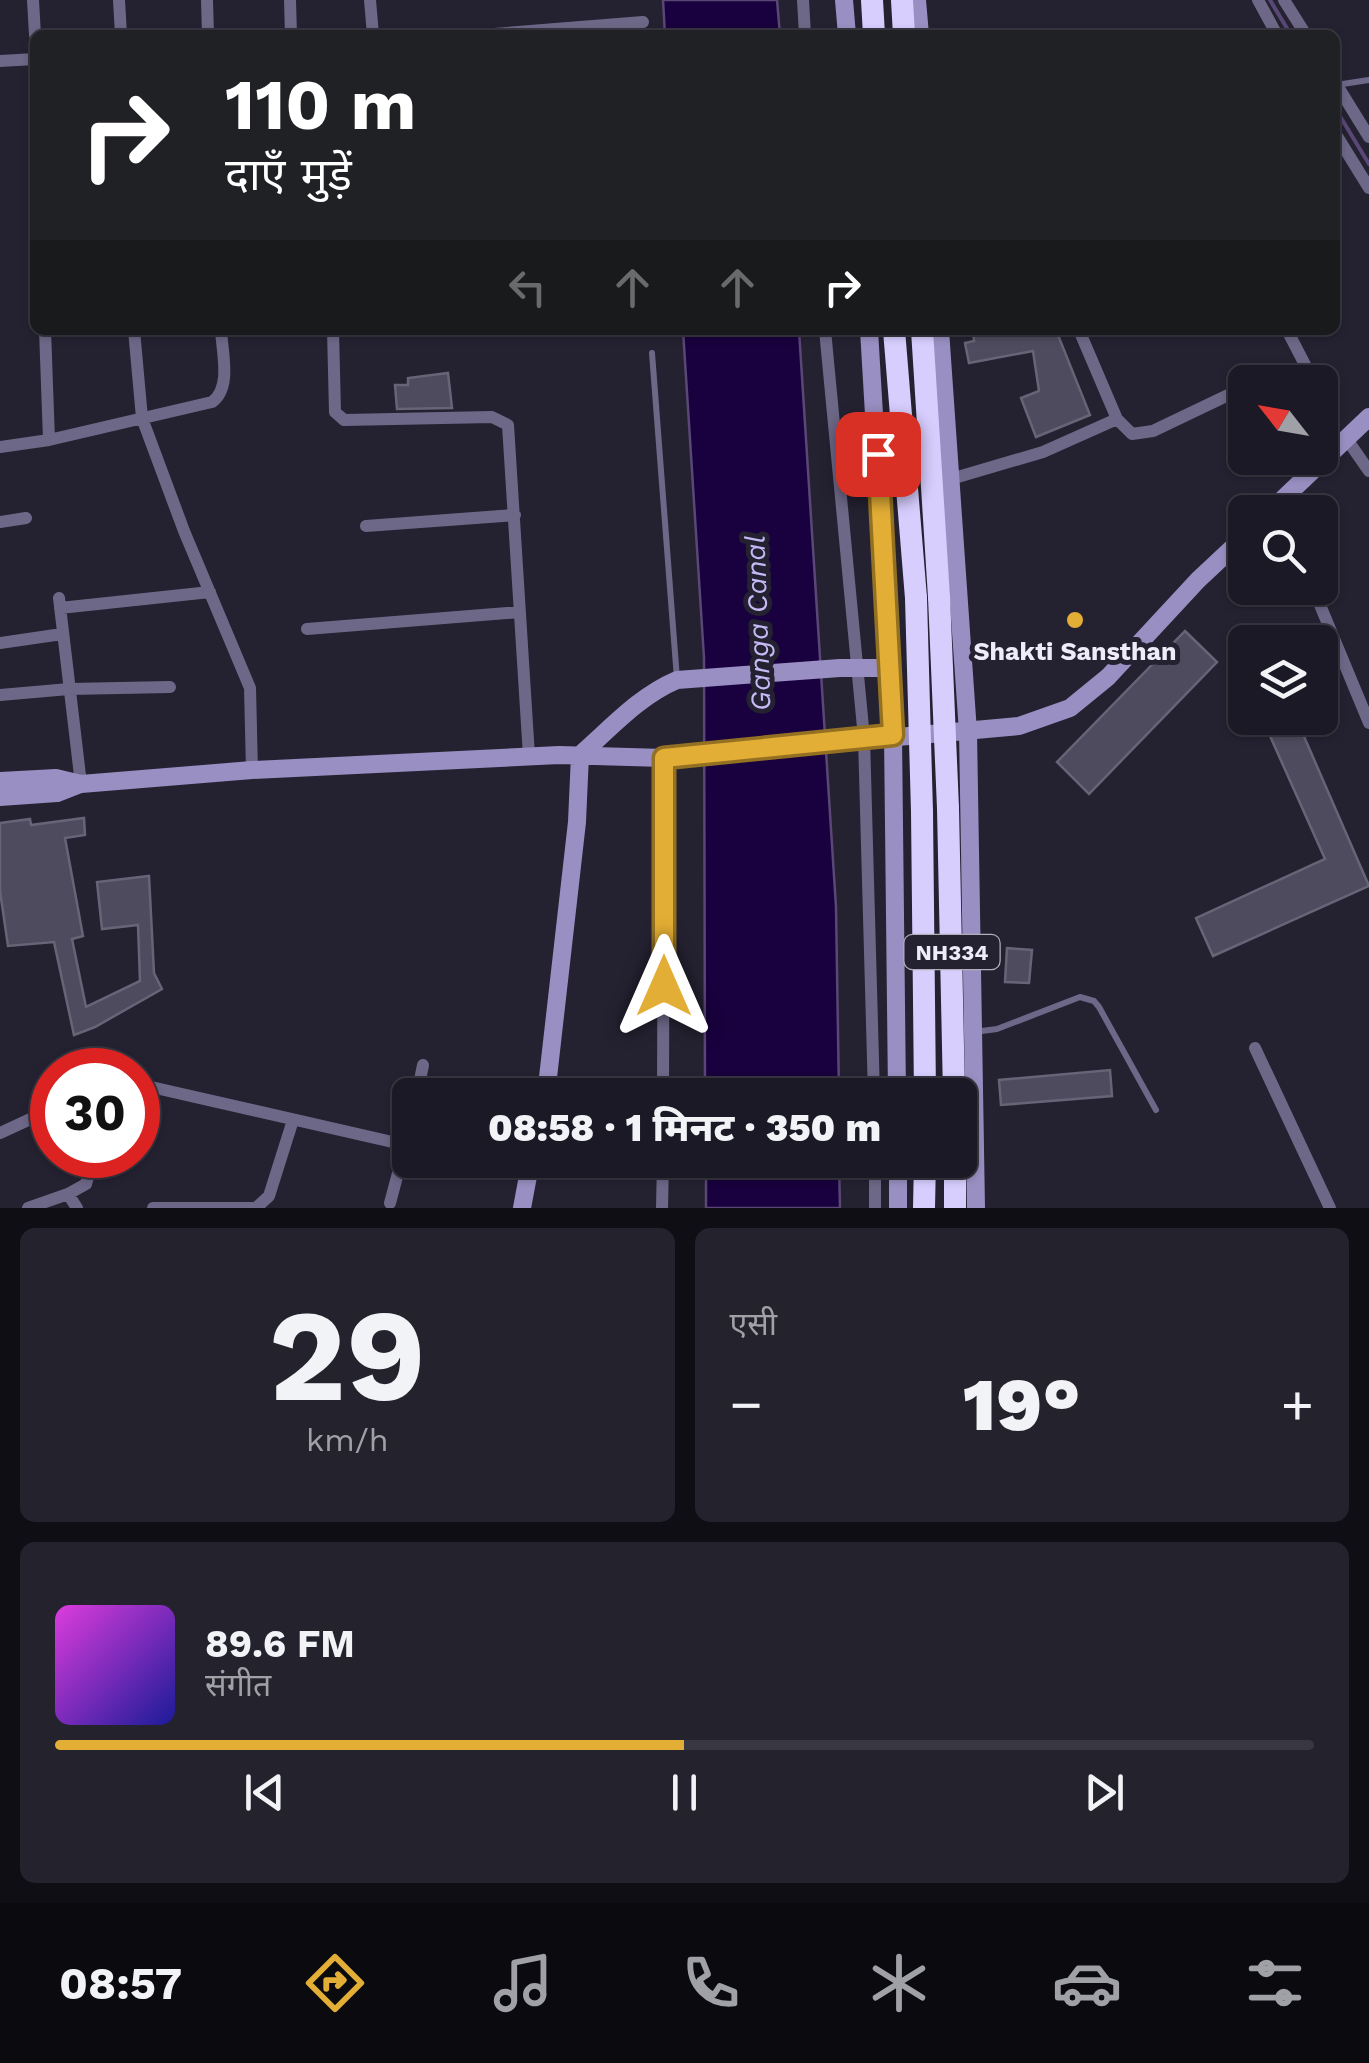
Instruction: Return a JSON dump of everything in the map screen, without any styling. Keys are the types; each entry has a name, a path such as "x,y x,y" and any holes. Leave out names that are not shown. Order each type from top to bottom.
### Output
{"highway":[{"path":"872,0 874,30"},
{"path":"902,0 904,30"},
{"name":"NH334","path":"895,335 948,808 954,1078"},
{"name":"NH334","path":"922,335 927,598 922,812 925,1078"},
{"path":"924,1208 925,1178"},
{"path":"955,1178 956,1208"}],"street":[{"path":"33,0 35,30"},
{"path":"119,0 121,30"},
{"path":"206,0 208,30"},
{"path":"290,0 292,30"},
{"path":"370,0 373,30"},
{"path":"802,0 805,30"},
{"path":"844,0 846,30"},
{"path":"918,0 920,30"},
{"path":"1258,0 1275,30"},
{"path":"1284,0 1303,30"},
{"path":"543,30 643,22"},
{"path":"0,61 30,59"},
{"path":"1340,92 1369,137"},
{"path":"1340,142 1369,188"},
{"path":"46,335 49,440"},
{"path":"134,335 142,418 250,688 252,770"},
{"path":"0,447 49,440 212,402 221,396 224,386 222,335"},
{"path":"334,335 336,412 344,420 492,417 508,425 529,756"},
{"path":"825,335 850,668 864,738 874,1078"},
{"path":"869,335 893,735 897,1078"},
{"path":"940,335 968,732 976,1208"},
{"path":"1081,335 1117,419 1132,434 1142,435 1228,395"},
{"path":"1290,335 1305,365"},
{"path":"1290,495 1369,417"},
{"path":"951,479 1043,452 1117,419"},
{"path":"1346,438 1369,471"},
{"path":"366,526 515,515"},
{"path":"0,522 26,518"},
{"path":"0,798 58,793 81,784 252,770 580,754 664,758 1019,726 1070,708 1108,677 1228,552"},
{"path":"81,784 59,603 210,592"},
{"path":"1321,605 1369,724"},
{"path":"307,629 520,612"},
{"path":"0,643 62,634"},
{"path":"548,1078 575,841 580,754 657,688 684,679 890,668"},
{"path":"0,695 69,689 170,688"},
{"path":"663,1078 664,758"},
{"path":"0,781 56,778 81,784"},
{"path":"1255,1048 1330,1208"},
{"path":"421,1078 424,1065"},
{"path":"160,1089 392,1142"},
{"path":"0,1133 30,1120"},
{"path":"153,1208 254,1208 270,1196 293,1120"},
{"path":"28,1208 68,1194 86,1184 88,1178"},
{"path":"390,1203 398,1178"},
{"path":"522,1208 528,1178"},
{"path":"662,1178 662,1208"},
{"path":"875,1178 875,1208"},
{"path":"898,1178 898,1208"},
{"path":"68,1194 77,1208"}],"lane":[{"path":"1340,83 1369,80"},
{"path":"652,353 684,679"},
{"path":"973,1032 997,1029 1087,998 1099,1007 1156,1110"}],"water":[{"path":"663,0 777,0 780,30 665,30"},
{"name":"Ganga Canal","path":"683,335 799,335 836,907 839,1078 705,1078 704,658"},
{"path":"706,1178 839,1178 840,1208 706,1208"}],"building":[{"path":"973,335 1058,335 1090,415 1036,437 1021,398 1039,391 1033,351 969,363 965,343 974,341"},
{"path":"448,373 452,408 397,409 395,385 408,385 408,378"},
{"path":"1185,631 1217,662 1089,794 1057,762"},
{"path":"1270,735 1303,735 1369,886 1213,956 1196,918 1325,859"},
{"path":"84,818 85,835 65,838 83,936 72,939 86,1007 140,981 138,925 102,929 97,882 149,876 154,973 162,989 74,1035 54,942 8,946 0,891 0,823 30,819 31,825"},
{"path":"1007,948 1032,950 1029,983 1005,982"},
{"path":"1110,1070 1112,1096 1001,1105 999,1080"}],"waterway":[{"path":"1270,0 1288,30"},
{"path":"1340,116 1369,164"}],"place":[{"name":"Shakti Sansthan","path":"1075,620"}],"route":[{"path":"664,986 664,758 893,735 878,454"}]}
